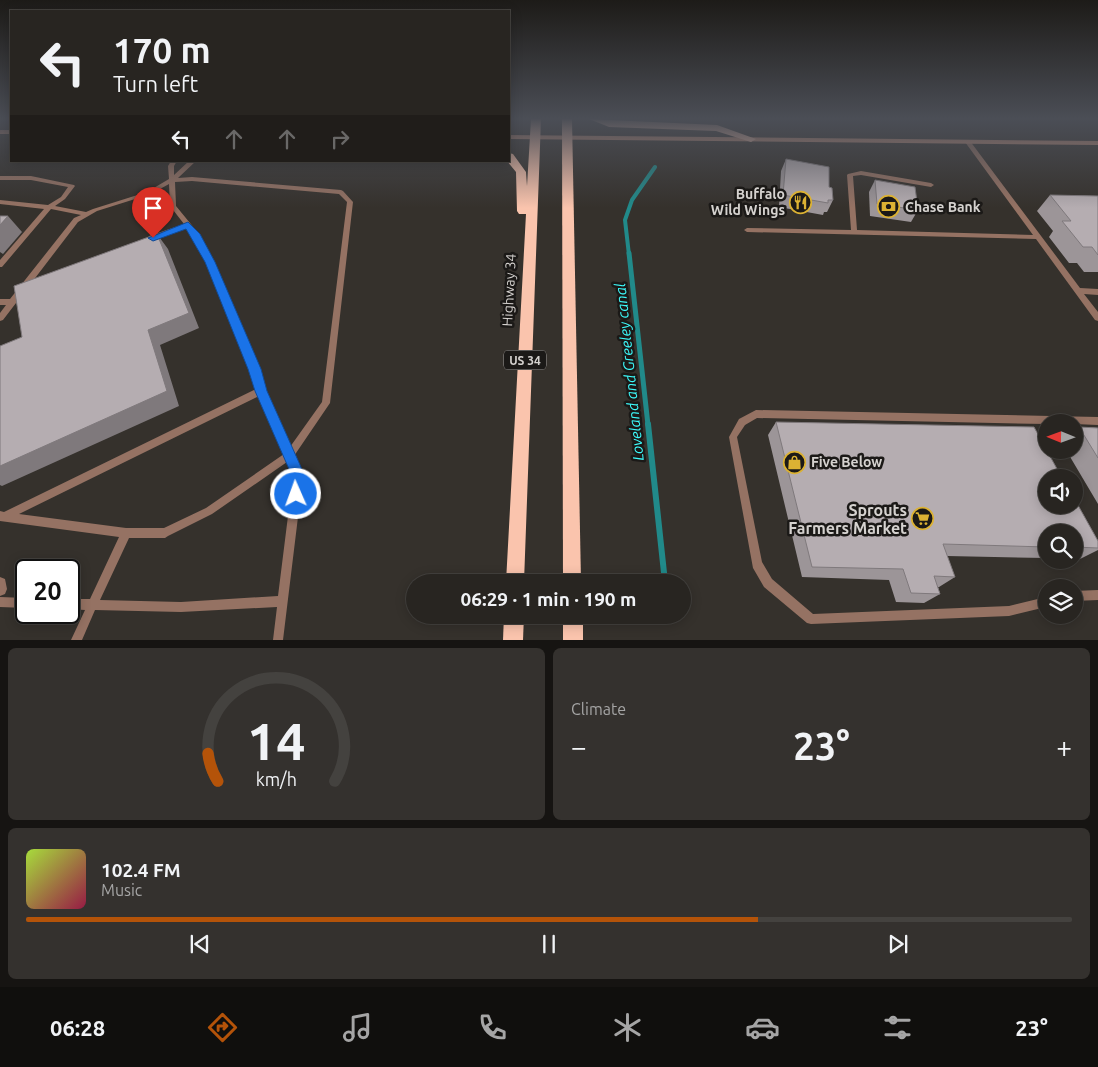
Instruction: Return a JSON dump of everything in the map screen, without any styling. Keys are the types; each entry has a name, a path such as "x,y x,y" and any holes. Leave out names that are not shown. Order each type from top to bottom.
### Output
{"highway":[{"name":"Highway 34","path":"515,574 534,149"},
{"path":"567,149 572,574"},
{"path":"510,157 521,172 522,182 526,321"},
{"path":"513,640 514,624"},
{"path":"573,624 573,640"}],"lane":[{"path":"973,149 1098,318"},
{"path":"173,162 171,166 173,206 197,236 210,262 254,369 261,391 298,476 278,640"},
{"path":"0,318 76,220 87,214 149,192 172,180 191,162"},
{"path":"854,233 850,176 862,173 932,185"},
{"path":"0,178 31,178 72,186 63,198 49,207 0,265"},
{"path":"2,516 126,533 165,533 209,511 289,456 326,403 350,202 341,192 192,179 172,180"},
{"path":"0,202 49,207 87,214"},
{"path":"141,242 188,225"},
{"path":"747,230 1038,238"},
{"path":"29,282 38,278"},
{"path":"1078,291 1098,292"},
{"path":"0,302 13,302"},
{"path":"2,516 261,391"},
{"path":"1038,604 1009,611 811,619 768,583 757,564 733,437 742,422 756,414 1028,424 1098,421"},
{"path":"76,640 126,533"},
{"path":"1083,596 1098,595"},
{"path":"80,604 181,607 283,601"},
{"path":"0,602 15,602"}],"building":[{"path":"786,159 829,167 829,187 832,188 833,200 828,200 828,203 783,195"},
{"path":"875,180 915,187 918,210 877,204"},
{"path":"1050,195 1098,196 1098,255 1092,247 1083,247 1062,221 1071,221"},
{"path":"0,216 8,216 0,225"},
{"path":"157,234 189,313 148,330 167,391 0,466 0,346 22,337 14,286"},
{"name":"Sprouts Farmers Market","path":"776,422 1034,427 1038,434 1038,459 1052,459 1057,469 1038,469 1038,514 1083,514 1098,541 1098,548 1083,547 1083,524 1038,524 1038,547 943,544 955,577 934,576 940,594 911,593 903,569 812,567"},
{"path":"1083,427 1098,428 1098,458 1083,434"}],"waterway":[{"name":"Loveland and Greeley canal","path":"629,255 625,220 632,200 655,167"},
{"name":"Loveland and Greeley canal","path":"629,253 648,425"},
{"name":"Loveland and Greeley canal","path":"648,424 664,574"}],"place":[{"name":"Buffalo Wild Wings","path":"801,202"},
{"name":"Chase Bank","path":"889,207"},
{"name":"Five Below","path":"795,462"},
{"name":"Sprouts Farmers Market","path":"923,519"}],"route":[{"path":"153,238 188,225 197,236 210,262 254,369 261,391 298,476 296,494"}]}
